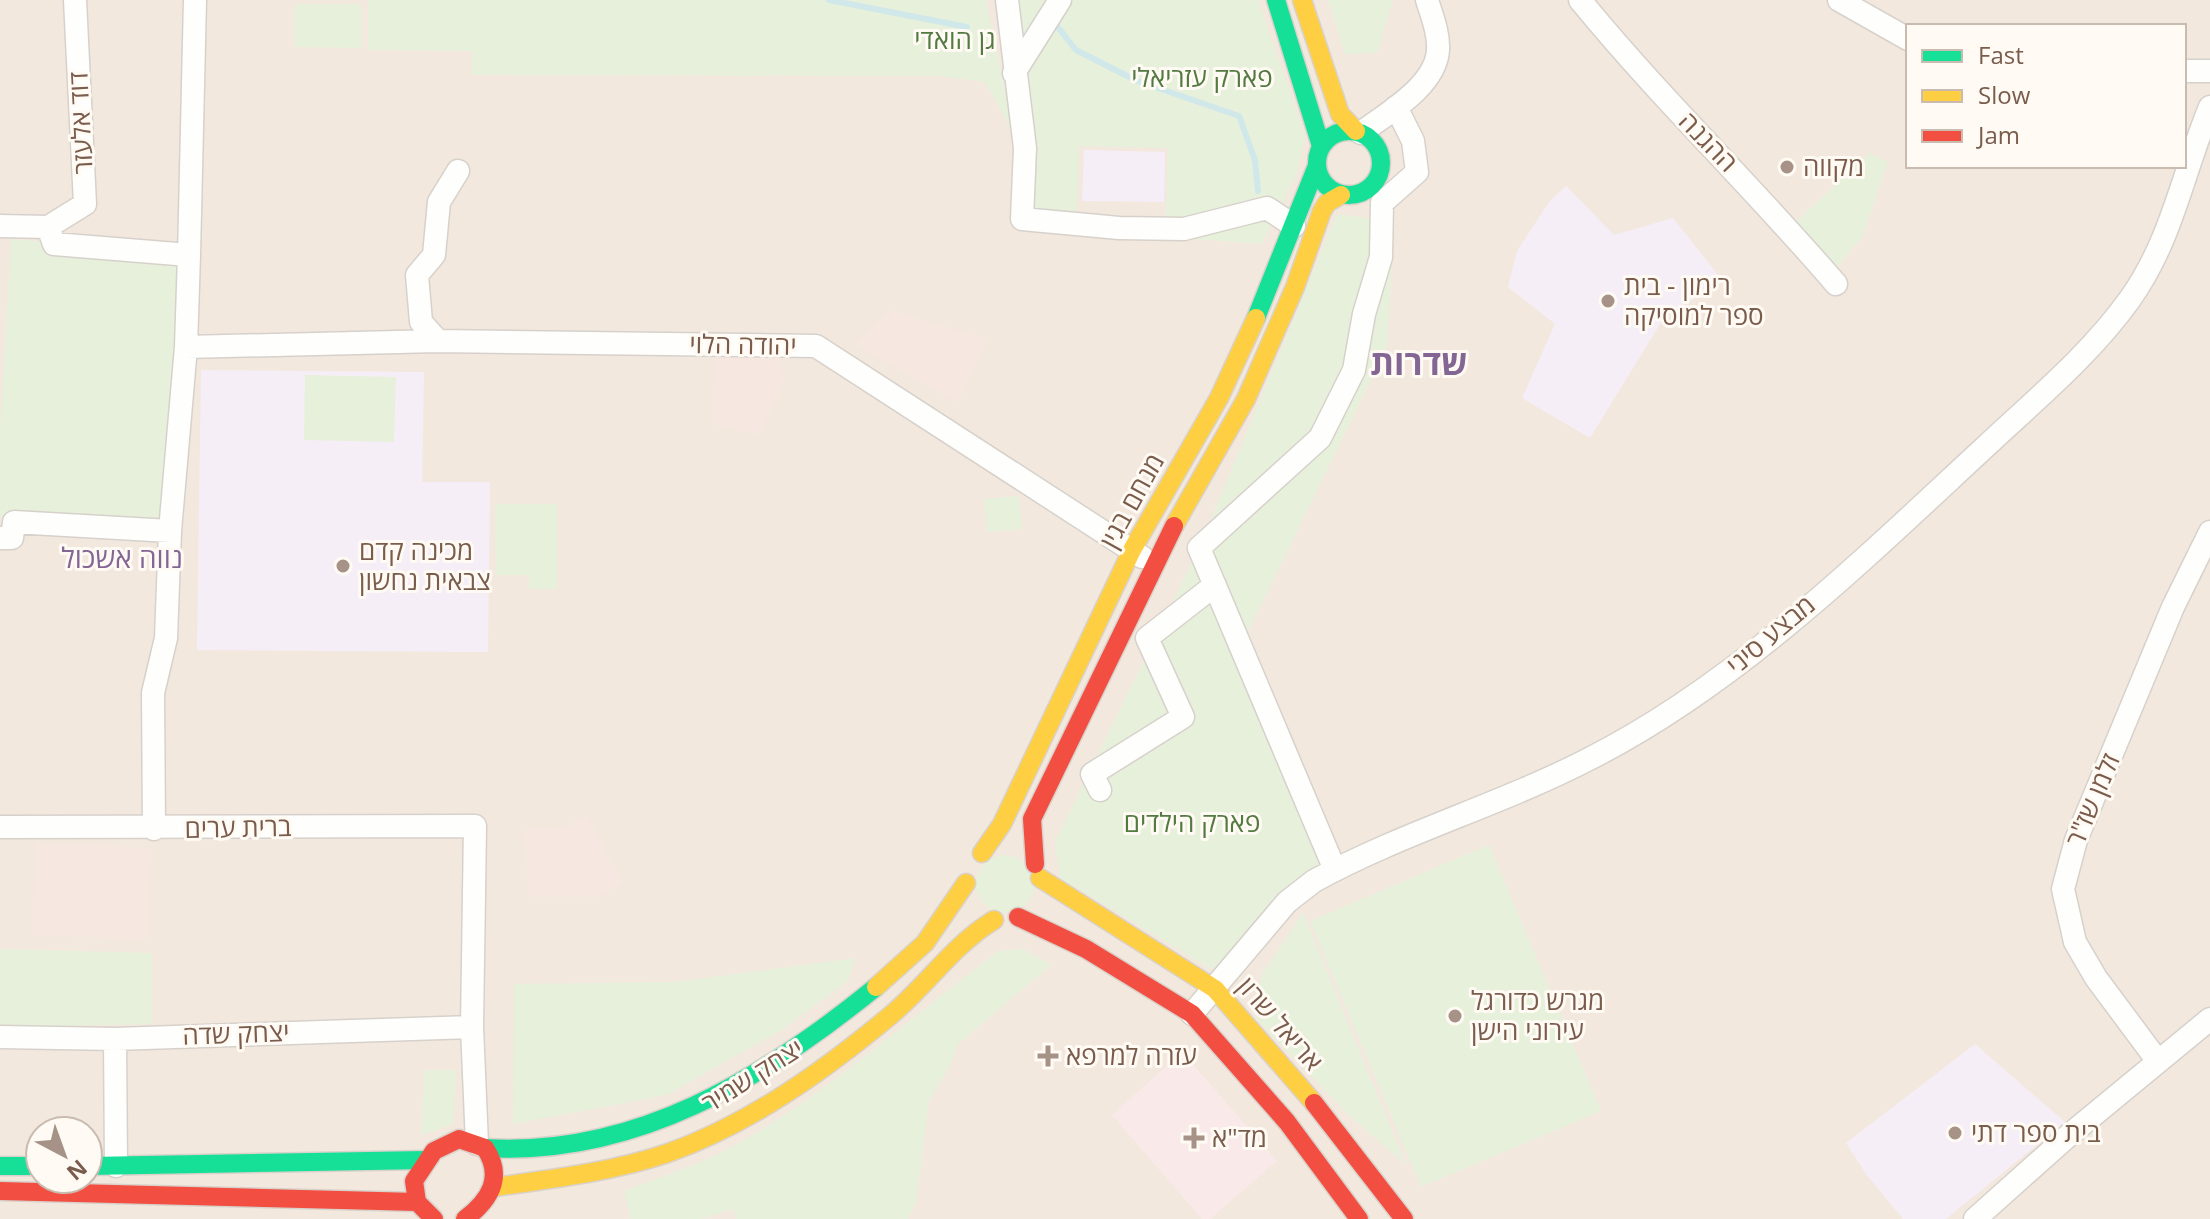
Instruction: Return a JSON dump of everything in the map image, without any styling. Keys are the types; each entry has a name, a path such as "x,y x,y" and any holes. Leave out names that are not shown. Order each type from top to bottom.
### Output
{"main road":[{"path":"1276,0 1321,146 1316,168 1325,185 1341,195 1363,192 1376,182 1380,172 1377,147 1340,114 1302,0"},
{"path":"1321,146 1337,133 1359,132"},
{"name":"מנחם בגין","path":"982,853 1002,824 1132,550 1219,398 1316,168"},
{"name":"מנחם בגין","path":"1038,871 1032,819 1153,564 1246,399 1295,287 1322,211 1341,195"},
{"path":"1018,917 1036,901 1038,871 1015,848 998,846 982,853 969,868 966,883 974,908 994,920 1018,917 1086,949 1192,1014 1287,1122 1359,1219"},
{"name":"אריאל שרון","path":"1038,871 1215,989 1343,1136 1404,1219"},
{"name":"יצחק שמיר","path":"474,1144 519,1153 582,1143 687,1111 747,1079 876,989 949,913 966,883"},
{"name":"יצחק שמיר","path":"494,1187 599,1172 706,1136 773,1099 890,1016 968,936 994,920"},
{"path":"434,1219 417,1202 414,1181 425,1160 441,1145 474,1144 495,1163 494,1187 473,1216"},
{"path":"104,1166 425,1160"},
{"path":"0,1166 24,1166"},
{"path":"0,1191 130,1192 417,1202"}],"street":[{"name":"דוד אלעזר","path":"48,227 85,204 75,0"},
{"path":"154,829 153,693 166,638 170,531 186,347 195,0"},
{"path":"1007,0 1025,148 1022,219 1119,228 1184,229 1267,208 1294,226"},
{"path":"1014,73 1060,0"},
{"path":"1359,132 1396,107 1426,79 1438,54 1438,39 1427,0"},
{"name":"ההגנה","path":"1580,0 1627,57 1776,214 1836,284"},
{"path":"1839,0 1906,38"},
{"path":"2186,71 2210,71"},
{"path":"1335,870 1199,548 1320,438 1354,370 1364,314 1381,257 1382,203 1417,172 1413,141 1396,107"},
{"name":"מבצע סיני","path":"1192,1014 1287,902 1335,870 1490,806 1590,758 1680,707 1746,658 1905,521 2071,366 2130,298 2161,247 2210,107"},
{"path":"438,341 421,322 417,275 434,255 439,202 458,171"},
{"path":"0,226 48,227 54,244 189,255"},
{"name":"יהודה הלוי","path":"186,347 438,341 816,346 1153,564"},
{"path":"0,538 12,538 14,522 170,531"},
{"name":"זלמן שז\"ר","path":"2157,1060 2096,978 2075,942 2063,889 2076,840 2173,607 2210,532"},
{"path":"1100,790 1092,774 1183,717 1147,638 1215,585"},
{"name":"ברית ערים","path":"0,827 475,826 472,1027"},
{"path":"1975,1219 2157,1060 2210,1019"},
{"path":"472,1027 474,1144"},
{"name":"יצחק שדה","path":"0,1037 115,1039 472,1027"},
{"path":"115,1039 116,1166"}],"shaded area":[{"name":"שדרות","path":"0,0 2210,0 2210,1219 0,1219"},
{"path":"1084,150 1165,152 1164,202 1082,201"},
{"name":"רימון - בית ספר למוסיקה","path":"1566,186 1614,235 1673,218 1723,281 1665,316 1590,438 1522,398 1555,324 1508,287 1517,251 1549,202"},
{"path":"889,310 987,339 957,403 856,344"},
{"path":"715,355 779,355 784,383 759,435 712,424"},
{"name":"מכינה קדם צבאית נחשון","path":"201,370 424,372 422,482 490,482 488,652 197,650"},
{"path":"587,815 622,883 598,897 529,897 524,830 565,827"},
{"path":"36,843 151,848 147,939 32,935"},
{"name":"בית ספר דתי","path":"1975,1044 2065,1122 1946,1219 1903,1219 1866,1174 1846,1143"},
{"name":"מד\"א","path":"1182,1052 1277,1161 1210,1219 1202,1219 1112,1115"}],"green space":[{"name":"גן הואדי","path":"368,0 986,0 1015,137 985,82 939,76 471,75 473,51 368,50"},
{"name":"פארק עזריאלי","path":"1017,0 1258,0 1305,136 1297,173 1262,244 1165,237 1168,148 1079,146 1077,214 1029,208"},
{"path":"1328,0 1393,0 1377,53 1345,54"},
{"path":"295,4 361,4 361,48 295,47"},
{"path":"1870,153 1888,162 1862,237 1832,273 1791,226"},
{"name":"פארק הילדים","path":"1337,214 1368,218 1392,269 1387,347 1247,634 1287,754 1338,859 1216,972 1060,878 1055,842 1199,548"},
{"path":"11,239 184,253 161,524 0,518 0,434"},
{"path":"305,375 396,377 394,442 304,440"},
{"path":"1019,496 1022,529 987,532 984,499"},
{"path":"495,504 557,504 557,589 529,589 529,575 496,575"},
{"name":"מגרש כדורגל עירוני הישן","path":"1489,845 1601,1111 1421,1187 1310,921"},
{"path":"1005,855 1026,863 1034,884 1026,905 1005,913 984,905 976,884 984,863"},
{"path":"1303,913 1406,1165 1348,1114 1257,1020 1261,976"},
{"path":"0,949 152,953 152,1024 0,1027"},
{"path":"1023,949 1051,965 958,1044 951,1064 929,1101 916,1203 908,1219 736,1219 733,1209 701,1219 631,1219 624,1191 703,1161 748,1138 845,1072 999,951"},
{"path":"856,958 848,981 783,1029 667,1095 513,1124 514,984 674,982"},
{"path":"425,1070 456,1070 453,1124 421,1135"}],"waterway":[{"path":"829,0 967,27"},
{"path":"1053,21 1076,50 1135,80 1239,116 1255,160 1258,191"}],"traffic: fast":[{"path":"1276,0 1321,146"},
{"path":"1343,131 1355,131 1372,140 1379,151 1381,163 1379,175 1372,186 1355,195 1343,195 1331,190 1322,181 1317,169 1317,157 1322,145 1331,136 1343,131"},
{"path":"1256,318 1316,168"},
{"path":"485,1148 540,1147 593,1140 645,1125 694,1105 742,1081 788,1052 876,987"},
{"path":"104,1166 425,1160"},
{"path":"0,1166 24,1166"}],"traffic: slow":[{"path":"1302,0 1340,114 1356,131"},
{"path":"1174,526 1246,399 1295,287 1322,211 1327,203 1341,195"},
{"path":"982,853 1002,824 1132,550 1219,398 1256,318"},
{"path":"1040,878 1215,989 1314,1103"},
{"path":"876,987 925,943 966,883"},
{"path":"494,1187 625,1165 668,1153 728,1127 786,1094 866,1036 966,941 994,920"}],"traffic: jam":[{"path":"1035,864 1032,819 1174,526"},
{"path":"1018,917 1086,949 1192,1014 1287,1122 1359,1219"},
{"path":"1314,1103 1404,1219"},
{"path":"434,1219 417,1202 414,1181 434,1151 459,1139 485,1148 491,1159 494,1178 487,1196 465,1219"},
{"path":"0,1191 417,1202"}],"place":[{"name":"מקווה","path":"1787,167"},
{"name":"רימון - בית ספר למוסיקה","path":"1608,301"},
{"name":"מכינה קדם צבאית נחשון","path":"343,566"},
{"name":"מגרש כדורגל עירוני הישן","path":"1455,1016"},
{"name":"עזרה למרפא","path":"1048,1056"},
{"name":"בית ספר דתי","path":"1955,1133"},
{"name":"מד\"א","path":"1194,1138"}],"district":[{"name":"שדרות","path":"1419,363"},
{"name":"נווה אשכול","path":"122,558"}]}
